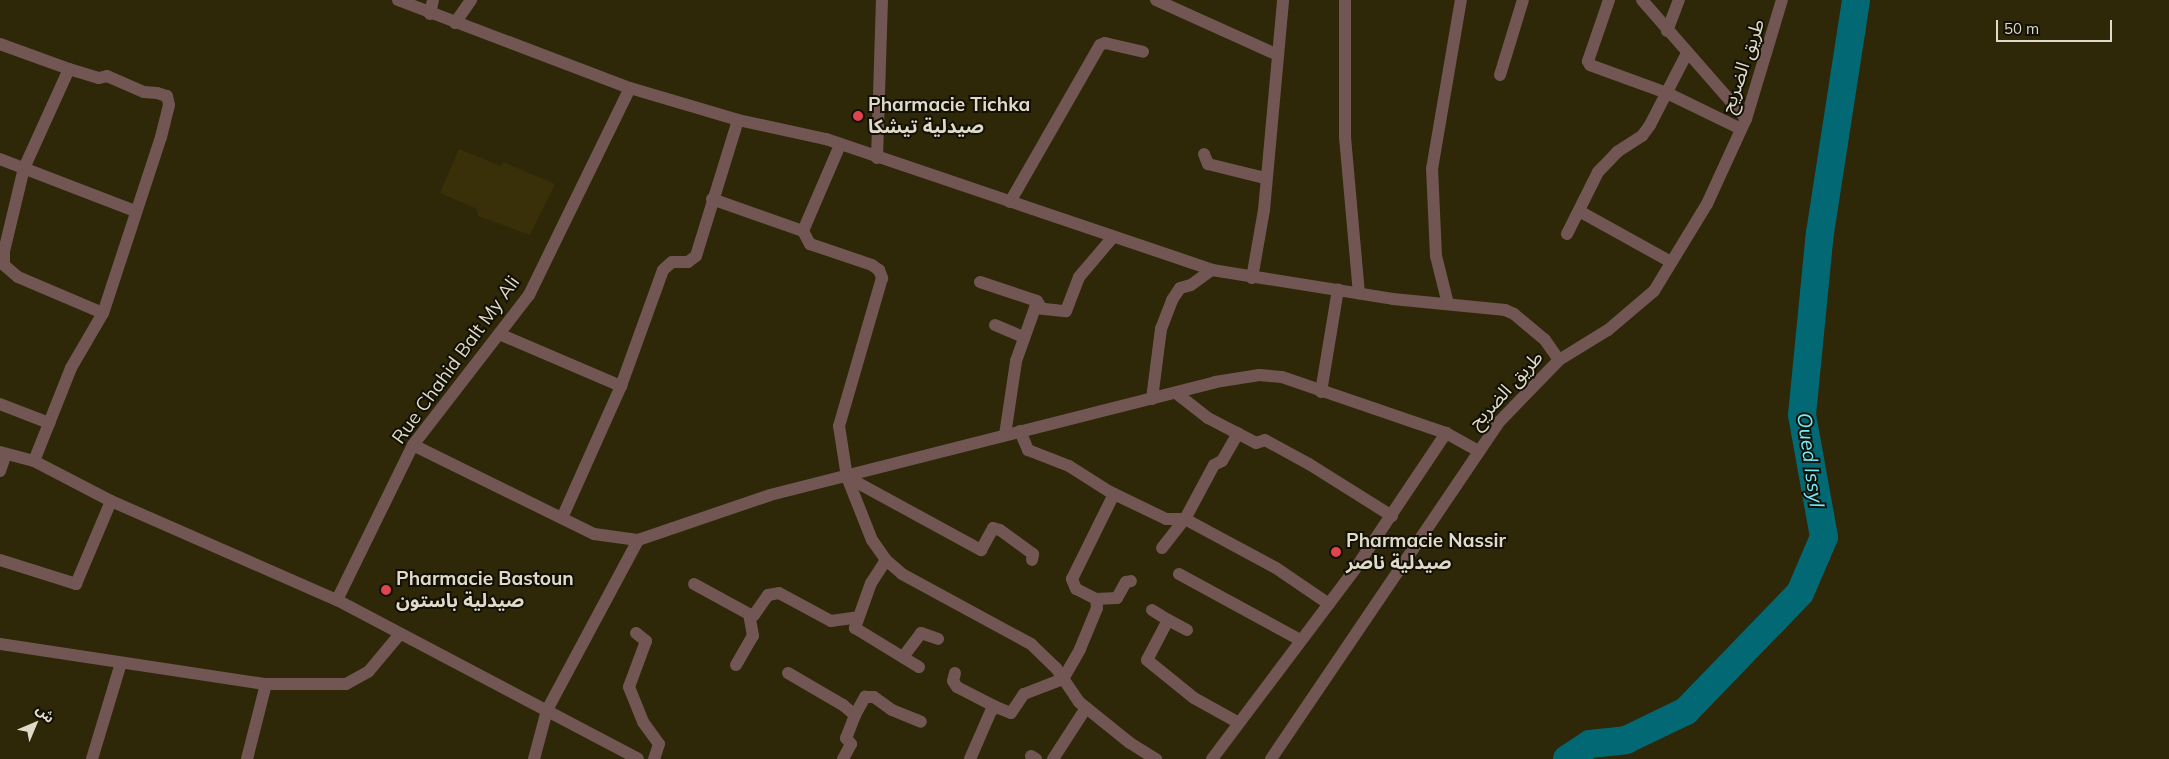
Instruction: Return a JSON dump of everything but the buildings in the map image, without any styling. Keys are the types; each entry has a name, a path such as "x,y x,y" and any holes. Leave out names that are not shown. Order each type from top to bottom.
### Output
{"street":[{"path":"398,0 430,14 630,88 738,120 826,139 877,158 1212,270 1252,278 1514,314 1545,340 1559,360"},
{"path":"430,14 433,0"},
{"path":"455,23 471,0"},
{"path":"877,158 882,0"},
{"path":"1156,0 1278,55"},
{"path":"1252,278 1264,210 1265,178 1283,0"},
{"path":"1345,0 1347,174 1359,293"},
{"path":"1448,304 1436,256 1432,169 1461,0"},
{"path":"1500,75 1523,0"},
{"path":"1609,0 1588,61 1590,65 1744,124"},
{"path":"1642,0 1744,124"},
{"path":"1668,30 1679,0"},
{"name":"طريق الضريح","path":"1271,759 1477,450 1526,391 1559,360 1638,307 1654,291 1707,204 1744,124 1782,0"},
{"path":"1010,202 1100,45 1105,43 1143,52"},
{"path":"0,44 69,69 99,78 107,76 144,92 167,96 169,105 161,137 135,211 103,313 71,368 34,461"},
{"path":"1567,234 1598,172 1617,152 1642,136 1687,53"},
{"path":"69,69 24,168 4,251 4,265 18,277 103,313"},
{"name":"Rue Chahid Balt My Ali","path":"337,600 413,445 529,295 630,88"},
{"path":"562,518 621,386 663,270 672,262 688,262 696,256 712,199 738,120"},
{"path":"803,231 840,144"},
{"path":"1204,154 1208,164 1265,178"},
{"path":"0,159 135,211"},
{"path":"712,199 803,231 810,244 872,265 879,270 882,278 841,412 841,444 847,478 872,540 886,560 911,579 1031,644 1086,708 1153,758"},
{"path":"1579,211 1672,262"},
{"path":"1005,435 1022,337 1035,308 1040,306 1066,311 1079,277 1113,237"},
{"path":"1152,400 1161,329 1172,300 1180,288 1191,285 1212,270"},
{"path":"980,282 1037,301 1040,306"},
{"path":"1321,392 1338,289"},
{"path":"995,325 1022,337"},
{"path":"499,334 621,386"},
{"path":"413,445 594,534 638,540 770,495 847,478 1020,431 1259,375 1282,377 1321,392 1446,433 1477,450"},
{"path":"1176,393 1208,418 1256,443 1265,440 1300,459 1392,516"},
{"path":"0,404 49,424"},
{"path":"1020,431 1028,450 1069,466 1114,494 1166,519 1186,519 1276,568 1329,604"},
{"path":"1162,548 1186,519 1214,465 1222,461 1238,433"},
{"path":"1212,759 1329,604 1392,516 1446,433"},
{"path":"0,471 3,453 34,461 111,501 337,600 638,759"},
{"path":"847,478 981,550 993,528 1000,530 1033,554 1032,560"},
{"path":"1114,494 1072,580 1076,589 1096,599 1117,598 1126,582 1131,581"},
{"path":"0,560 76,584 111,501"},
{"path":"534,759 547,710 638,540"},
{"path":"886,560 871,583 855,628 920,666"},
{"path":"1179,574 1300,640"},
{"path":"694,584 749,614 754,615 768,595 779,593 831,621 858,617"},
{"path":"955,673 953,681 957,687 1012,713 1024,694 1063,679 1080,650 1098,608 1096,599"},
{"path":"1152,610 1187,630"},
{"path":"736,665 753,636 749,614"},
{"path":"1168,620 1147,660 1194,698 1239,723"},
{"path":"636,633 646,641 629,686 643,722 659,744 654,759"},
{"path":"903,657 921,633 938,639"},
{"path":"0,644 266,684 346,684 375,666 400,634"},
{"path":"92,759 122,663"},
{"path":"788,673 843,705 855,715"},
{"path":"247,759 266,684"},
{"path":"843,759 851,744 846,738 855,715 865,697 874,697 892,710 921,722"},
{"path":"970,759 991,711 996,707"},
{"path":"1053,759 1086,708"}],"shaded area":[{"path":"459,149 501,166 503,162 555,184 530,235 478,216 477,209 440,193"}],"waterway":[{"name":"Oued Issyl","path":"1567,759 1590,744 1626,740 1686,711 1800,593 1824,537 1802,415 1820,233 1856,0"}],"place":[{"name":"Pharmacie Tichka صيدلية تيشكا","path":"858,116"},
{"name":"Pharmacie Nassir صيدلية ناصر","path":"1336,552"},
{"name":"Pharmacie Bastoun صيدلية باستون","path":"386,590"}]}
